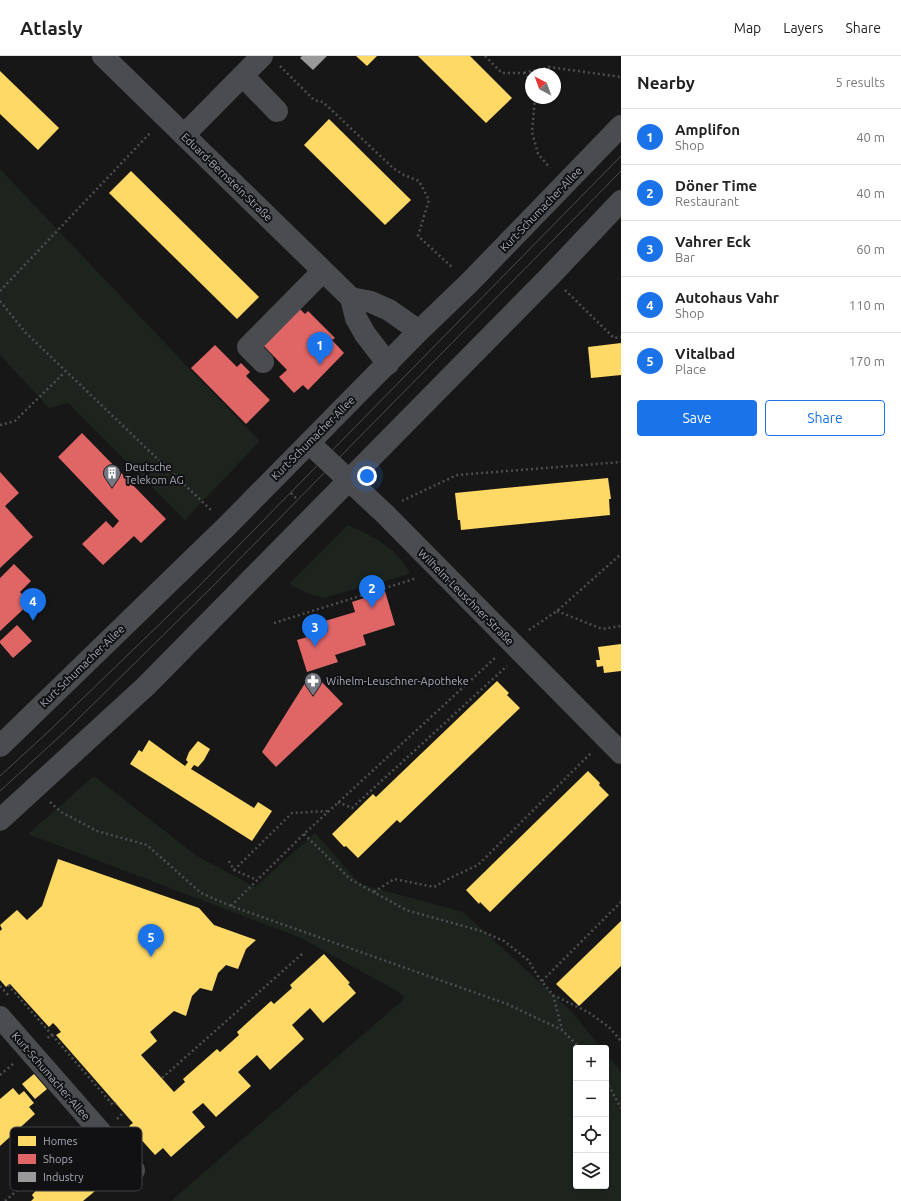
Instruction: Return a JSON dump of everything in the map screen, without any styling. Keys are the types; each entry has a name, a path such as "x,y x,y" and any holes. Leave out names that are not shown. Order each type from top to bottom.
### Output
{"street":[{"name":"Eduard-Bernstein-Straße","path":"103,56 351,298"},
{"path":"184,135 242,76 269,59"},
{"path":"242,76 277,111"},
{"name":"Kurt-Schumacher-Allee","path":"0,746 227,526 274,476 388,364 419,331 469,284 621,126"},
{"path":"0,820 146,686 315,516 348,479 551,275 621,202"},
{"path":"263,362 248,346 323,270"},
{"path":"388,364 362,329 356,318 351,298 371,302 389,310 419,331"},
{"name":"Wilhelm-Leuschner-Straße","path":"309,443 385,514 614,745"},
{"name":"Kurt-Schumacher-Allee","path":"0,1017 97,1127"}],"path":[{"path":"485,56 502,73 524,74 549,67 621,76"},
{"path":"269,59 314,100 323,102 393,168 404,175 419,181 429,200 418,236 469,284"},
{"path":"534,104 532,132 538,154 564,185"},
{"path":"0,292 165,117"},
{"path":"551,275 614,338 621,337"},
{"path":"0,301 25,332 65,372 227,526"},
{"path":"0,425 14,421 65,372"},
{"path":"385,514 408,498 457,475 621,462"},
{"path":"274,476 315,516"},
{"path":"338,802 352,808 517,647 621,554"},
{"path":"274,622 440,571"},
{"path":"557,610 602,629 621,626"},
{"path":"230,906 338,802 517,647"},
{"path":"374,892 394,879 434,887 478,865 614,745"},
{"path":"36,788 61,812 97,831 147,845 201,893 230,906 507,1004 562,1030 577,1045"},
{"path":"234,870 292,813 329,811"},
{"path":"304,834 350,879 406,910 481,931 504,941 528,960 553,995 562,1030"},
{"path":"229,861 234,870 257,880"},
{"path":"542,981 621,902"},
{"path":"162,1078 302,954"},
{"path":"8,985 113,1105 116,1103"},
{"path":"553,995 588,1012 609,1026 621,1041"},
{"path":"45,1035 47,1038 52,1035"},
{"path":"609,1086 621,1108"},
{"path":"106,1104 110,1101"},
{"path":"91,1127 94,1124"},
{"path":"5,1201 17,1191"}],"shaded area":[{"path":"0,169 260,441 185,520 68,403 49,408 0,355"},
{"path":"348,525 384,544 399,558 410,574 323,598 305,592 289,584"},
{"path":"94,776 197,856 255,887 315,833 360,884 463,912 572,1012 599,1045 573,1045 573,1189 609,1189 609,1058 621,1072 621,1201 171,1201 405,998 397,991 301,938 28,834"}],"building: Homes":[{"path":"356,56 377,56 367,66"},
{"path":"418,56 470,56 512,98 486,123"},
{"path":"0,71 59,128 38,150 0,114"},
{"path":"329,119 411,200 385,225 304,145"},
{"path":"131,171 259,297 237,319 109,193"},
{"path":"621,343 621,375 591,378 588,347"},
{"path":"608,478 611,499 609,499 610,515 461,530 460,520 458,520 455,493"},
{"path":"621,644 621,671 604,673 603,666 597,667 596,660 600,660 598,647"},
{"path":"497,681 509,693 507,695 520,708 400,823 397,820 358,858 346,846 344,847 332,834 373,794 376,797"},
{"path":"149,740 185,766 188,762 186,760 189,752 198,741 210,749 198,767 194,765 191,769 254,808 258,802 272,811 252,841 130,764 139,750 142,752"},
{"path":"588,771 609,795 490,912 480,902 479,904 466,890"},
{"path":"58,859 199,908 214,925 256,940 246,949 238,969 226,965 218,973 212,991 200,988 192,996 186,1016 174,1011 150,1032 157,1041 141,1055 174,1092 185,1082 183,1079 217,1049 220,1052 239,1035 237,1032 271,1001 274,1004 292,988 290,985 324,954 350,983 348,984 356,993 323,1023 310,1008 292,1025 304,1039 270,1070 257,1055 238,1072 251,1086 216,1117 203,1103 192,1112 205,1127 171,1157 163,1148 155,1155 142,1140 142,1127 129,1126 133,1123 56,1035 61,1032 57,1027 53,1023 49,1027 10,984 6,987 0,980 0,931 2,929 0,925 17,910 27,920 42,906"},
{"path":"621,921 621,966 579,1006 556,984"},
{"path":"34,1074 47,1089 35,1099 22,1084"},
{"path":"13,1088 19,1095 24,1091 34,1103 29,1107 35,1114 21,1127 10,1127 10,1137 0,1146 0,1099"},
{"path":"36,1191 95,1191 83,1201 31,1201 34,1198 32,1195"}],"building: Shops":[{"path":"300,309 305,314 308,311 335,338 332,340 344,353 308,390 303,385 294,393 279,377 287,370 263,345"},
{"path":"215,345 237,367 241,363 250,372 246,376 270,400 246,424 191,368"},
{"name":"Deutsche Telekom AG","path":"82,433 166,519 141,543 134,536 103,565 82,544 106,521 113,528 119,521 58,457"},
{"path":"0,472 19,493 5,506 33,537 0,568"},
{"path":"14,564 31,581 20,592 30,603 0,631 0,578"},
{"path":"385,591 395,625 363,635 366,645 335,655 338,662 307,672 297,640 328,631 325,621 355,612 352,602"},
{"path":"17,625 32,641 13,658 0,643 0,641"},
{"path":"316,676 343,704 276,767 262,752 307,680"}],"building: Industry":[{"path":"302,56 327,56 313,70 300,58"}],"tram line":[{"path":"0,776 49,731 198,587 621,156"},
{"path":"0,791 71,726 213,586 621,171"}],"place":[{"name":"Amplifon","path":"320,365"},
{"name":"Deutsche Telekom AG","path":"112,488"},
{"name":"Döner Time","path":"372,608"},
{"name":"Autohaus Vahr","path":"33,621"},
{"name":"Vahrer Eck","path":"315,647"},
{"name":"Wihelm-Leuschner-Apotheke","path":"313,696"},
{"name":"Vitalbad","path":"151,957"}]}
